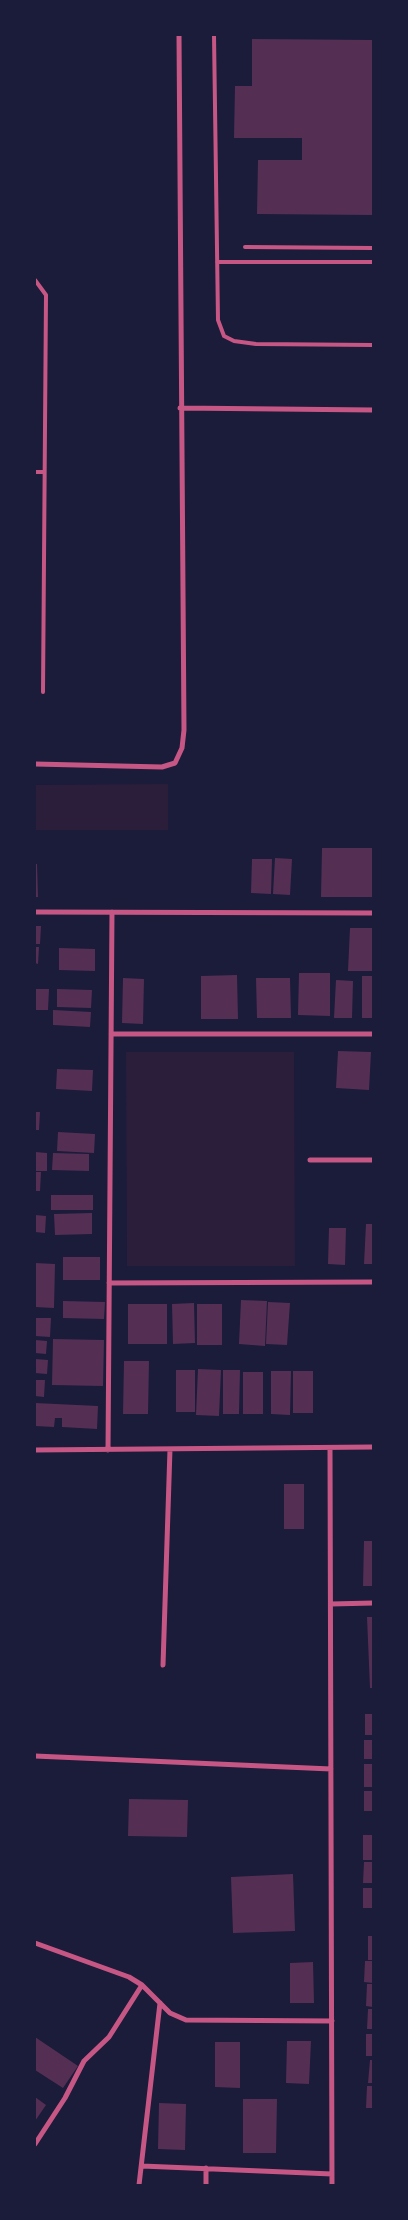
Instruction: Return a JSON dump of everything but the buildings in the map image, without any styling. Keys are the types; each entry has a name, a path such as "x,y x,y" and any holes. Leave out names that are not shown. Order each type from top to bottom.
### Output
{"street":[{"path":"35,764 162,767 175,763 182,748 184,730 180,408 179,35"},
{"path":"180,408 373,410"},
{"path":"35,912 373,913"},
{"path":"108,1450 112,912"},
{"path":"111,1034 373,1034"},
{"path":"310,1160 373,1160"},
{"path":"109,1283 373,1282"},
{"path":"35,1450 373,1447"},
{"path":"330,1448 332,2185"},
{"path":"163,1665 170,1449"},
{"path":"330,1604 373,1603"},
{"path":"35,1756 331,1769"},
{"path":"35,1943 116,1972 142,1984 178,2018 196,2022 332,2021"},
{"path":"35,2144 65,2098 84,2061 109,2037 142,1984"},
{"path":"139,2185 160,2003"},
{"path":"142,2166 332,2174"},
{"path":"206,2168 206,2185"}],"lane":[{"path":"214,35 218,320 224,336 234,342 373,346"},
{"path":"245,247 373,248"},
{"path":"217,262 373,262"},
{"path":"35,280 46,295 43,692"},
{"path":"35,472 44,472"}],"shaded area":[{"path":"168,784 168,830 35,830 35,785"},
{"path":"126,1052 294,1052 295,1266 127,1266"}]}
